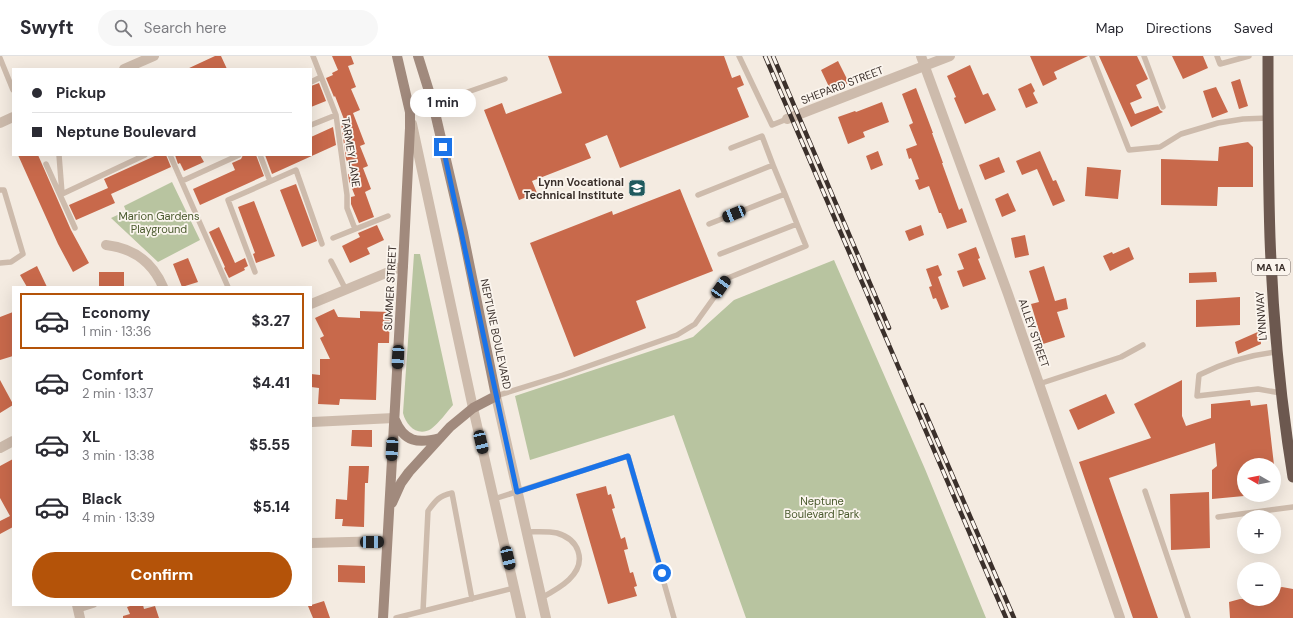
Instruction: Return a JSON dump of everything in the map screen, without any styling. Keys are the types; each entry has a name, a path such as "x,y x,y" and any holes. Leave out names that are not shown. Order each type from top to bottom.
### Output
{"highway":[{"name":"LYNNWAY","path":"1268,56 1270,239 1277,352 1281,393 1293,477"}],"main road":[{"path":"397,56 410,112"},
{"name":"NEPTUNE BOULEVARD","path":"418,56 433,104 463,233 496,396"},
{"name":"SUMMER STREET","path":"383,618 403,266 410,112"},
{"name":"SUMMER STREET","path":"389,512 402,483 450,427 473,408 496,396"},
{"path":"394,418 401,432 410,439 418,441 440,438"}],"street":[{"path":"126,68 152,56"},
{"name":"SHEPARD STREET","path":"787,119 924,61 950,56"},
{"name":"ALLEY STREET","path":"924,61 1008,294 1120,618"},
{"path":"410,112 473,408 521,618"},
{"path":"0,123 12,117"},
{"path":"106,245 119,246 143,258 153,269 163,286"},
{"path":"312,304 403,266"},
{"name":"NEPTUNE BOULEVARD","path":"496,396 546,618"},
{"path":"312,422 394,418"},
{"path":"0,448 12,442"},
{"path":"312,543 387,541"}],"lane":[{"name":"TARMEY LANE","path":"313,56 336,115 348,208 355,230"},
{"path":"739,56 772,126 787,119"},
{"path":"1092,56 1129,150 1160,147 1181,134 1218,123 1268,118"},
{"path":"1144,56 1163,107"},
{"path":"1217,56 1220,64 1249,56"},
{"path":"0,58 12,88"},
{"path":"312,82 321,77"},
{"path":"433,104 505,79"},
{"path":"312,125 336,115"},
{"path":"496,396 563,375 677,335 695,324 728,278 806,246 762,136 731,148"},
{"path":"59,156 61,194"},
{"path":"61,194 143,156"},
{"path":"170,156 228,286"},
{"path":"182,181 237,156"},
{"path":"260,156 270,181"},
{"path":"46,164 61,194 75,228"},
{"path":"698,195 774,165"},
{"path":"255,272 228,200 296,170 322,244"},
{"path":"0,190 4,190 23,254 11,262 0,263"},
{"path":"709,224 785,194"},
{"path":"333,238 388,216"},
{"path":"720,254 797,224"},
{"path":"331,261 346,290"},
{"path":"1039,384 1121,357 1143,345"},
{"path":"1277,352 1254,354 1218,366 1199,375 1197,396 1258,389 1281,393"},
{"path":"494,499 628,456 674,618"},
{"path":"1145,491 1188,618"},
{"path":"423,611 428,511 434,502 441,496 452,493 472,598"},
{"path":"1218,517 1293,507"},
{"path":"526,532 546,531 559,534 568,538 576,545 580,555 580,563 574,574 560,589 541,598"},
{"path":"396,618 514,588"},
{"path":"78,611 91,606"}],"green space":[{"name":"Marion Gardens Playground","path":"172,182 200,240 158,262 111,218 126,211 124,206"},
{"path":"414,254 420,254 453,405 434,427 422,432 413,429 410,426 403,413"},
{"name":"Neptune Boulevard Park","path":"834,260 925,469 986,618 746,618 674,415 530,460 515,396 693,337 734,300"}],"building":[{"path":"215,56 221,56 227,68 189,68"},
{"path":"332,56 351,56 354,64 348,66 356,87 351,89 360,110 353,113 365,144 360,146 368,166 363,168 371,189 365,192 374,217 359,223 351,204 351,197 355,196 349,181 348,174 352,173 346,159 341,123 345,122 326,78 333,75 332,73 338,70"},
{"path":"548,56 724,56 732,78 740,75 744,85 737,88 749,117 620,168 607,135 585,144 591,158 532,181 537,193 519,200 484,110 502,103 506,114 562,93"},
{"path":"1030,56 1088,56 1054,72 1057,79 1043,86"},
{"path":"1099,56 1137,56 1148,79 1136,85 1142,98 1130,103 1135,114 1158,106 1163,112 1131,127"},
{"path":"1172,56 1203,56 1208,68 1183,79"},
{"path":"838,61 849,83 831,91 821,70"},
{"path":"970,65 983,95 988,93 996,110 965,124 947,76"},
{"path":"1240,79 1248,106 1239,109 1231,82"},
{"path":"319,83 326,101 312,107 312,86"},
{"path":"1031,83 1035,91 1033,93 1038,103 1026,108 1018,89"},
{"path":"1216,87 1228,112 1212,118 1203,91"},
{"path":"916,88 959,210 962,208 967,222 947,229 941,213 939,213 929,186 919,190 915,180 919,179 911,158 909,159 906,149 917,145 909,125 913,123 902,94"},
{"path":"882,102 889,122 863,132 865,137 848,144 838,117"},
{"path":"333,127 336,145 312,156 312,137"},
{"path":"1248,142 1253,147 1253,187 1218,187 1217,206 1161,205 1161,159 1218,161 1219,147"},
{"path":"878,151 883,165 871,170 866,156"},
{"path":"1040,151 1053,181 1056,180 1065,201 1053,206 1037,169 1022,175 1016,161"},
{"path":"18,156 38,156 71,230 89,263 73,272 58,244"},
{"path":"155,156 166,156 171,167 111,194 115,203 76,220 69,205 108,188 104,179"},
{"path":"175,156 201,156 204,162 184,171 180,163 178,164"},
{"path":"242,156 256,156 264,176 200,205 193,189 235,170 232,163 241,159"},
{"path":"265,156 312,156 272,174"},
{"path":"999,157 1005,172 985,180 979,165"},
{"path":"1087,167 1121,170 1118,199 1085,196"},
{"path":"296,184 317,241 302,247 280,190"},
{"path":"680,189 713,271 636,301 646,328 574,357 530,243 612,211 613,215"},
{"path":"1008,193 1016,211 1002,217 995,199"},
{"path":"254,201 275,256 256,263 253,254 255,253 238,207"},
{"path":"377,225 384,240 367,248 370,254 350,263 342,246 360,237 358,233"},
{"path":"921,225 924,235 909,241 905,231"},
{"path":"219,227 235,263 245,258 248,266 244,268 245,270 229,278 209,232"},
{"path":"1025,235 1029,255 1015,258 1011,238"},
{"path":"976,247 980,258 978,259 986,279 963,287 957,271 964,269 958,254"},
{"path":"1129,247 1134,259 1110,271 1103,256 1112,252 1113,254"},
{"path":"188,258 198,282 182,286 173,264"},
{"path":"938,265 942,275 938,277 949,307 941,310 936,298 933,299 929,287 932,286 926,269"},
{"path":"37,266 47,286 26,286 20,275"},
{"path":"1044,266 1055,301 1066,298 1068,309 1057,312 1065,337 1043,344 1031,304 1039,302 1029,271"},
{"path":"99,272 124,272 124,286 99,286"},
{"path":"1216,272 1217,282 1189,283 1189,273"},
{"path":"1240,297 1240,325 1196,327 1196,300"},
{"path":"334,309 338,317 360,318 360,311 390,312 389,343 378,343 376,400 340,399 339,405 318,404 319,388 312,387 312,374 320,375 320,359 330,359 320,338 324,336 315,318"},
{"path":"12,312 12,356 0,360 0,317"},
{"path":"1260,331 1261,344 1238,354 1235,342"},
{"path":"0,380 12,402 12,406 0,413"},
{"path":"1182,380 1182,416 1186,426 1211,418 1211,404 1250,400 1251,406 1267,404 1273,458 1237,458 1237,497 1212,499 1212,470 1217,466 1215,443 1109,478 1158,618 1133,618 1079,462 1151,438 1134,404"},
{"path":"1106,394 1115,413 1078,430 1069,410"},
{"path":"352,430 372,430 372,447 351,446"},
{"path":"12,460 12,528 0,534 0,521 10,516 0,498 0,466"},
{"path":"349,466 369,466 368,483 365,483 364,527 342,526 343,519 335,519 336,499 347,500"},
{"path":"606,486 608,495 611,494 615,508 612,509 621,539 625,537 628,549 624,550 630,573 633,572 637,586 634,587 637,596 608,604 576,494"},
{"path":"1209,492 1210,548 1171,550 1170,494"},
{"path":"338,565 365,566 365,583 338,582"},
{"path":"1281,587 1293,589 1293,618 1230,618 1229,602 1237,600 1237,606 1281,606"},
{"path":"324,601 330,618 313,618 308,606"},
{"path":"143,606 144,609 155,606 159,618 123,618 123,616 130,614 127,607"}],"railway":[{"path":"765,56 1006,618"},
{"path":"773,56 889,328"},
{"path":"922,405 1014,618"}],"place":[{"name":"Lynn Vocational Technical Institute","path":"637,188"}],"route":[{"path":"443,147 463,233 517,492 628,456 662,573"}]}
